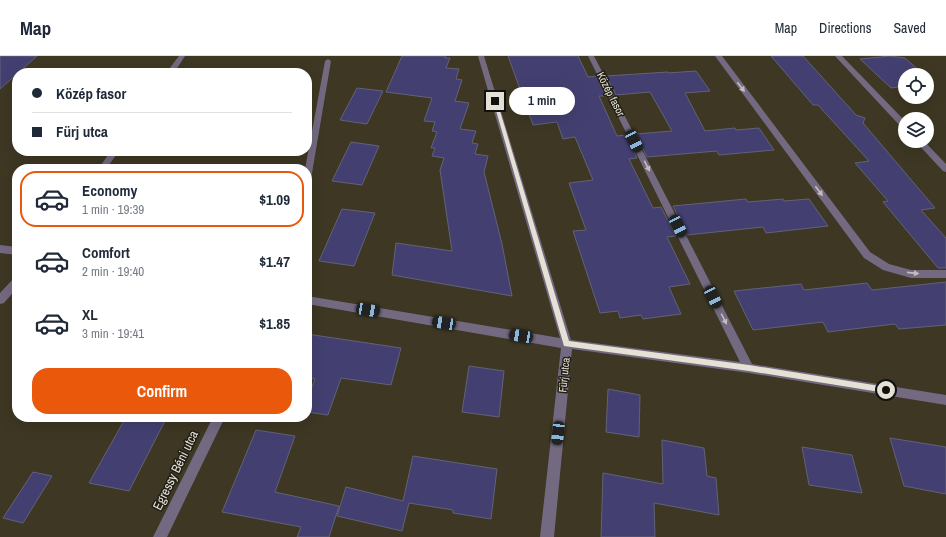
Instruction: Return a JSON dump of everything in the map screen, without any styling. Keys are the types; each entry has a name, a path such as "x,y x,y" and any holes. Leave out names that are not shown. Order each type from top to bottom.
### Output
{"street":[{"path":"174,68 182,56"},
{"name":"Fürj utca","path":"481,56 567,344 547,537"},
{"name":"Közép fasor","path":"591,56 749,368"},
{"path":"718,56 868,255 886,267 911,274 946,274"},
{"path":"838,56 898,119"},
{"path":"312,151 328,61"},
{"path":"926,148 946,169"},
{"path":"0,248 12,250"},
{"path":"0,300 12,287"},
{"path":"312,301 567,344 749,368 946,400"},
{"name":"Egressy Béni utca","path":"160,537 216,422"}],"building":[{"path":"0,56 37,56 24,68 12,68 12,78 0,89"},
{"path":"402,56 446,56 445,58 450,58 446,68 459,69 456,79 462,80 455,101 469,103 460,129 476,131 472,143 478,144 475,154 488,156 484,172 502,244 512,296 392,275 396,243 452,251 440,170 444,158 432,156 435,148 431,148 437,132 432,131 435,122 424,121 432,98 386,92"},
{"path":"508,56 578,56 588,77 596,76 606,96 599,96 617,136 626,135 637,158 629,159 653,208 661,207 676,236 667,237 690,284 669,287 681,314 643,319 641,315 620,318 618,311 600,313 573,231 586,230 569,183 593,180 575,137 563,139 557,122 533,125"},
{"path":"771,56 803,56 856,115 865,118 863,123 935,208 921,210 946,238 946,268 938,268 883,202 888,201 855,163 869,161 818,105 813,105"},
{"path":"890,56 905,58 916,68 898,68 898,87 891,88 860,59"},
{"path":"696,71 710,91 685,93 705,131 735,128 736,130 759,128 774,150 719,155 717,151 647,157 636,134 672,131 650,92 616,95 606,76"},
{"path":"357,88 383,91 367,124 340,120"},
{"path":"351,142 379,146 362,185 332,181"},
{"path":"746,199 748,202 783,199 784,201 809,199 828,226 766,233 763,227 687,235 673,206"},
{"path":"342,209 375,213 354,266 319,261"},
{"path":"946,282 946,325 899,329 895,324 828,332 823,322 753,330 734,291 801,284 804,290 867,283 872,290"},
{"path":"312,335 401,348 391,385 341,378 328,415 312,413 312,387 315,379 312,379"},
{"path":"469,366 504,371 499,417 462,412"},
{"path":"608,389 640,395 639,437 606,432"},
{"path":"123,422 164,422 129,491 89,483"},
{"path":"256,430 295,436 275,492 339,506 329,537 297,537 301,527 222,512"},
{"path":"890,438 946,447 946,494 904,486"},
{"path":"662,440 704,448 707,476 716,478 719,515 654,503 655,537 601,537 603,473 663,484"},
{"path":"802,447 852,455 862,493 809,485"},
{"path":"413,456 497,469 491,519 453,513 453,510 409,503 402,531 337,516 346,487 403,501"},
{"path":"33,472 52,476 23,523 3,518"}],"route":[{"path":"495,101 567,344 749,368 886,390"}]}
